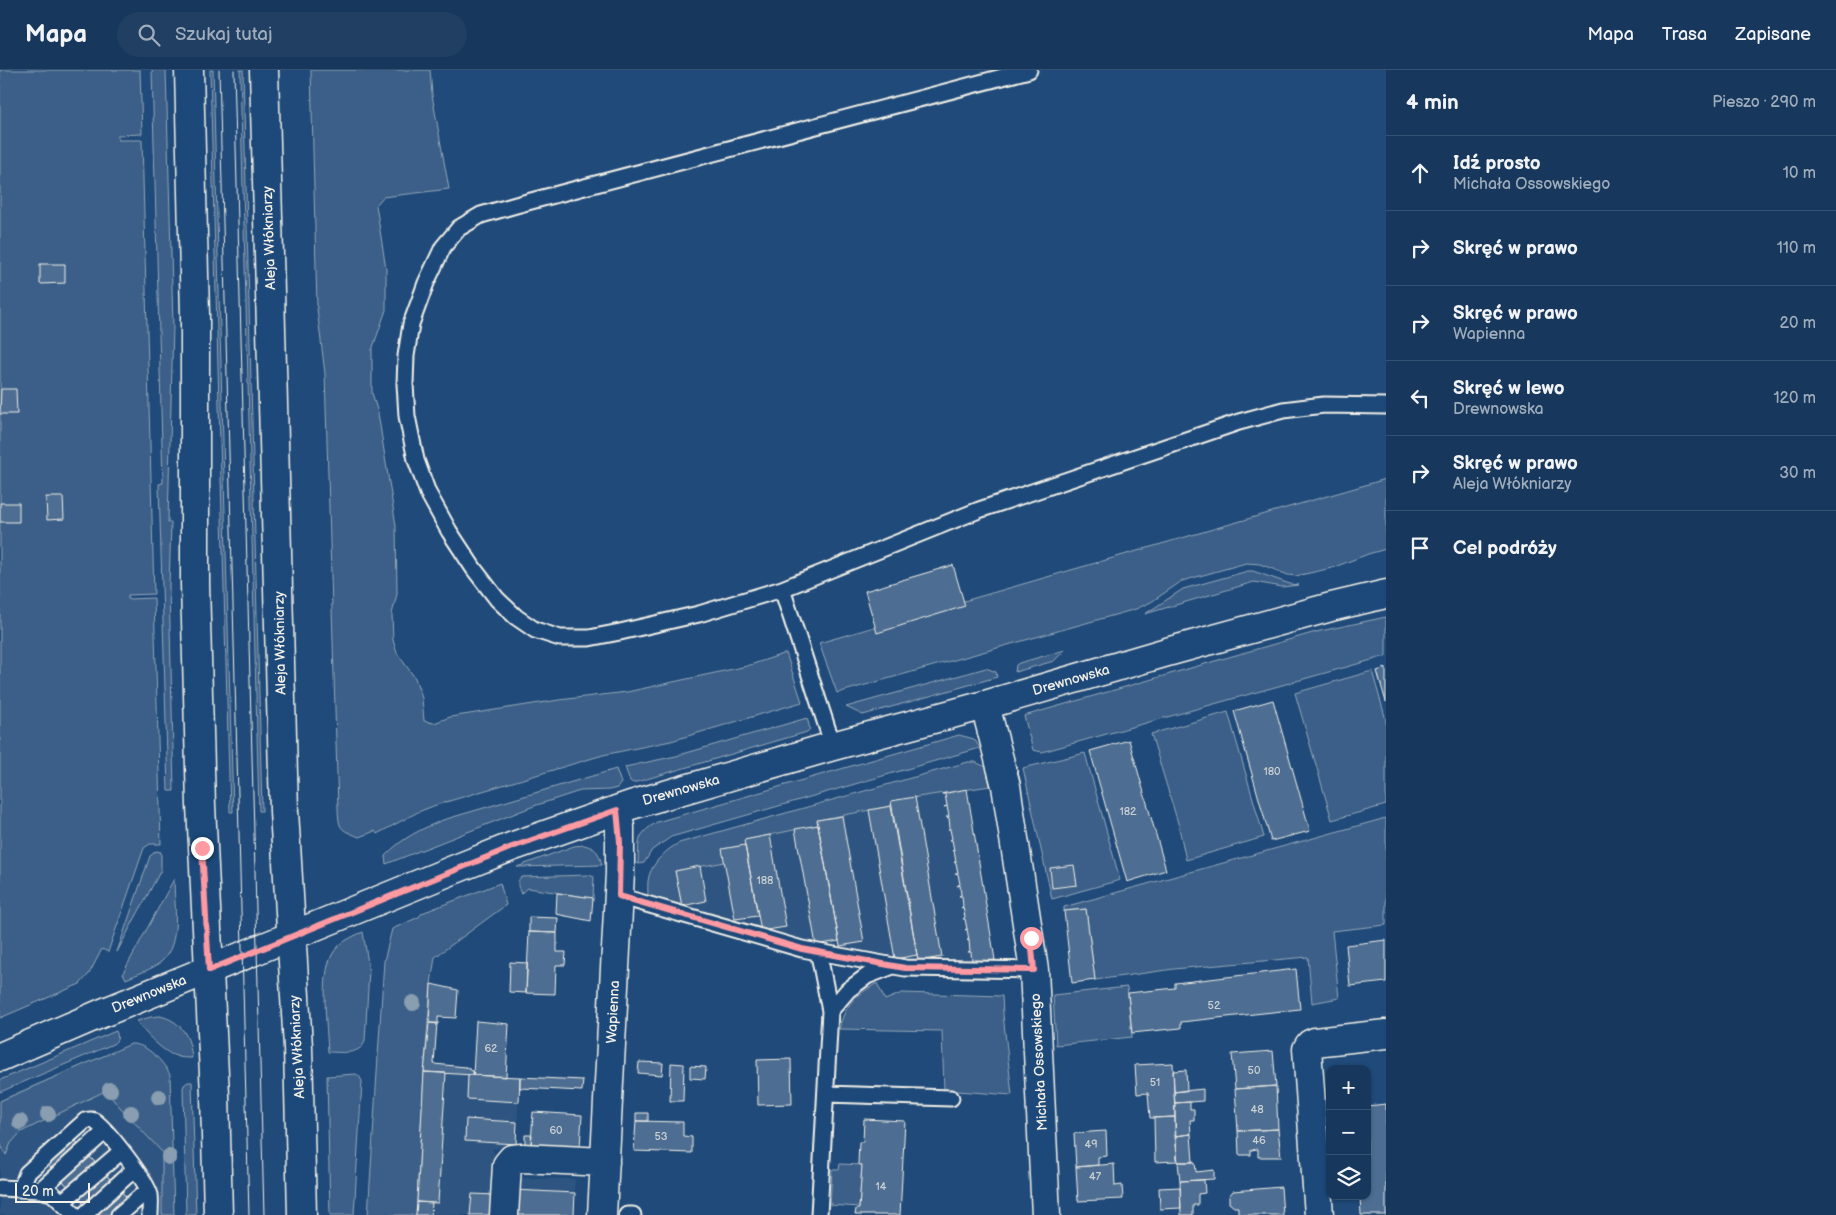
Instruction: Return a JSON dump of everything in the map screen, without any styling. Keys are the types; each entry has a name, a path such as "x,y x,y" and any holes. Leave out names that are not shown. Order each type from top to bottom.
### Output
{"main road":[{"path":"189,70 195,315 196,613 202,834 215,1095 218,1215"},
{"name":"Aleja Włókniarzy","path":"264,70 284,811 298,1065 302,1215"},
{"name":"Drewnowska","path":"0,1057 291,936 512,847 617,810 833,746 985,705 1194,644 1330,606 1386,594"},
{"name":"Michała Ossowskiego","path":"985,705 1006,786 1034,970 1046,1215"},
{"name":"Wapienna","path":"602,1215 619,896 620,842 617,810"},
{"path":"1319,1215 1307,1050 1310,1044 1315,1042 1386,1034"},
{"path":"504,1215 507,1165 512,1160 522,1158 605,1162"}],"lane":[{"path":"1029,70 516,205 481,216 458,228 443,247 426,283 411,324 406,356 405,384 408,416 416,460 428,493 474,569 497,599 516,617 535,630 560,638 589,638 699,614 782,588 979,510 1239,422 1283,410 1324,404 1386,406"},
{"path":"782,588 833,746"},
{"path":"619,896 817,952 905,968 1034,970"},
{"path":"817,952 830,1011 819,1215"},
{"path":"830,1011 848,990 867,976 894,966"},
{"path":"826,1094 952,1098"},
{"path":"21,1189 27,1173 85,1121 95,1121 123,1153 150,1193 150,1215"},
{"path":"40,1190 100,1136 106,1134"},
{"path":"62,1202 117,1155 123,1153"},
{"path":"84,1215 130,1173 138,1173"},
{"path":"0,1188 40,1190 52,1193 75,1215"},
{"path":"118,1215 141,1196 150,1198"},
{"path":"628,1215 634,1215"}],"shaded area":[{"path":"0,70 140,70 142,134 118,135 118,140 142,140 154,594 128,595 128,599 154,598 161,844 150,844 144,848 108,952 102,949 89,974 80,984 0,1018"},
{"path":"152,70 166,70 173,325 168,522 171,522 169,586 174,791 168,791 159,484 163,483"},
{"path":"210,70 213,70 233,812 230,812"},
{"path":"240,70 243,70 262,811 259,811"},
{"path":"311,70 430,70 432,95 449,189 383,197 376,205 386,269 386,310 372,350 372,393 378,413 396,526 397,594 392,614 393,640 397,653 415,678 422,698 424,721 434,723 450,717 559,700 627,692 747,666 786,653 802,702 671,741 603,755 436,805 418,812 377,834 375,831 359,837 342,828 338,809 325,374 317,308"},
{"path":"1386,479 1386,549 1332,568 1296,576 1288,575 1260,564 1246,563 1182,581 1151,602 1136,609 837,693 819,643"},
{"path":"1248,571 1299,585 1282,587 1254,582 1145,614 1183,589"},
{"path":"1386,617 1386,656 1042,752 1033,750 1024,716 1316,632"},
{"path":"1065,650 1054,661 1015,672 1016,665 1019,663"},
{"path":"986,668 996,672 997,677 863,715 846,707"},
{"path":"1372,671 1386,720 1386,805 1332,820 1295,693"},
{"path":"1228,712 1264,837 1186,860 1178,823 1151,734"},
{"path":"807,718 810,729 807,732 633,783 630,781 625,767 676,756"},
{"path":"959,735 974,739 980,748 671,837 652,850 644,863 638,864 640,839 645,831 657,822"},
{"path":"1085,753 1120,880 1052,899 1023,768"},
{"path":"968,762 975,762 986,767 990,786 891,801 891,806 818,820 818,825 745,840 745,845 723,849 725,862 675,871 682,906 648,897 648,878 651,871 665,852 679,843"},
{"path":"616,769 621,783 617,788 580,791 534,806 386,864 385,856 398,844 419,831 443,820"},
{"path":"967,789 972,962 895,959 816,945 761,931 682,906 675,871 724,862 722,849 745,845 744,840 818,825 817,820 891,806 891,801"},
{"path":"1386,818 1386,925 1332,931 1339,998 1312,1003 1308,957 1174,969 1095,980 1086,909 1064,911 1064,907"},
{"path":"584,845 597,852 602,865 517,867 574,846"},
{"path":"156,851 161,852 161,870 117,952 150,856"},
{"path":"589,875 594,877 593,898 528,888 521,894 518,885 521,877"},
{"path":"174,879 175,923 172,945 168,954 157,965 126,979 123,973"},
{"path":"500,883 506,905 435,957 424,1072 416,1215 368,1215 384,961 392,929 419,917 422,913"},
{"path":"363,932 369,970 365,1041 359,1049 354,1051 328,1052 325,988 328,964 332,955 341,944"},
{"path":"877,983 885,1000 902,993 1002,996 1012,1095 944,1090 942,1031 839,1029 845,1012 852,1001"},
{"path":"1127,987 1132,1037 1056,1045 1053,995"},
{"path":"160,1016 168,1018 183,1031 189,1043 192,1058 178,1057 160,1047 137,1021"},
{"path":"116,1031 118,1038 113,1044 0,1092 0,1080"},
{"path":"131,1044 170,1075 173,1215 0,1215 0,1099"},
{"path":"131,1044 143,1047 154,1054 170,1075 174,1215 162,1215 162,1152 105,1091 21,1132 11,1143 6,1155 0,1143 0,1101"},
{"path":"424,1072 520,1077 516,1144 492,1149 499,1164 494,1215 416,1215"},
{"path":"356,1074 362,1081 354,1215 330,1215 327,1076"},
{"path":"188,1082 192,1082 196,1215 186,1215 183,1088"},
{"path":"840,1164 862,1165 859,1207 830,1205 832,1170 839,1170"},
{"path":"514,1178 575,1179 573,1215 513,1215"}],"building":[{"path":"40,264 65,264 65,283 40,284"},
{"path":"1,389 16,389 17,414 0,414"},
{"path":"46,497 63,497 64,519 47,520"},
{"path":"0,503 19,503 19,522 0,522"},
{"path":"953,565 965,606 877,633 865,591"},
{"path":"1386,668 1386,702 1377,671"},
{"path":"1273,700 1310,831 1271,841 1234,711"},
{"path":"1129,740 1166,870 1127,882 1090,751"},
{"path":"967,789 995,960 970,964 972,962 971,952 968,952 970,951 969,941 967,940 969,940 965,919 963,919 965,917 963,907 961,908 963,906 962,896 959,896 961,895 960,885 957,886 960,884 958,874 955,873 958,873 956,863 954,862 956,862 954,851 952,851 954,850 952,840 950,840 952,839 950,829 948,829 950,828 949,818 946,817 949,817 945,794 942,794"},
{"path":"915,797 942,957 918,961 891,801"},
{"path":"891,806 917,955 895,959 869,810"},
{"path":"842,816 864,942 840,946 817,820"},
{"path":"818,825 839,941 816,945 795,829"},
{"path":"770,835 786,927 761,931 744,840"},
{"path":"745,845 758,916 735,919 722,849"},
{"path":"1074,865 1077,885 1052,888 1050,868"},
{"path":"700,866 706,901 682,906 675,871"},
{"path":"557,893 593,898 591,921 556,914"},
{"path":"1086,909 1095,980 1072,983 1064,911"},
{"path":"529,917 558,918 557,933 529,932"},
{"path":"529,932 557,933 557,952 566,952 565,965 556,965 555,994 526,993"},
{"path":"1386,940 1386,982 1350,986 1346,945"},
{"path":"510,962 527,963 526,993 509,992"},
{"path":"1296,969 1300,1009 1181,1022 1181,1028 1132,1033 1128,993 1175,988 1175,983"},
{"path":"431,984 458,990 456,1018 438,1017 438,1024 429,1023"},
{"path":"476,1021 509,1024 506,1077 473,1075"},
{"path":"429,1023 437,1023 434,1064 466,1067 474,1072 473,1075 424,1072"},
{"path":"1273,1051 1276,1086 1235,1089 1232,1054"},
{"path":"791,1059 792,1104 758,1105 757,1060"},
{"path":"639,1062 663,1063 662,1075 638,1073"},
{"path":"671,1063 684,1064 683,1101 670,1101"},
{"path":"1173,1063 1175,1117 1150,1118 1148,1093 1137,1094 1135,1065"},
{"path":"690,1066 706,1067 705,1079 690,1078"},
{"path":"1186,1070 1187,1090 1174,1092 1173,1071"},
{"path":"424,1072 446,1073 438,1203 417,1202"},
{"path":"468,1075 520,1077 519,1102 467,1099"},
{"path":"520,1077 583,1080 582,1091 520,1088"},
{"path":"1276,1086 1278,1129 1238,1131 1235,1089"},
{"path":"1203,1089 1203,1101 1175,1103 1174,1092"},
{"path":"1190,1102 1190,1109 1194,1109 1194,1120 1190,1120 1191,1134 1175,1136 1175,1103"},
{"path":"1386,1104 1386,1215 1361,1215 1360,1200 1371,1200 1371,1106"},
{"path":"533,1112 582,1115 580,1147 531,1145"},
{"path":"636,1113 648,1113 648,1121 636,1121"},
{"path":"1175,1117 1177,1161 1155,1162 1154,1118"},
{"path":"466,1119 517,1122 516,1144 465,1141"},
{"path":"864,1119 905,1121 900,1215 855,1215 856,1209 859,1209 862,1165 858,1164 859,1142 863,1142"},
{"path":"636,1121 683,1122 683,1136 692,1137 692,1153 634,1151"},
{"path":"65,1129 137,1209 131,1215 94,1215 38,1154"},
{"path":"1278,1129 1281,1157 1258,1157 1258,1149 1251,1150 1251,1155 1239,1155 1238,1131"},
{"path":"1106,1131 1107,1156 1098,1157 1098,1165 1076,1167 1074,1133"},
{"path":"1191,1134 1193,1162 1178,1162 1175,1136"},
{"path":"525,1135 532,1135 531,1144 525,1144"},
{"path":"1178,1162 1195,1162 1196,1172 1214,1170 1214,1179 1180,1181"},
{"path":"1114,1164 1115,1186 1122,1185 1123,1199 1078,1201 1076,1167"},
{"path":"1204,1180 1205,1193 1198,1194 1198,1205 1193,1205 1193,1215 1181,1215 1180,1181"},
{"path":"1180,1187 1181,1208 1160,1209 1159,1188"},
{"path":"1281,1187 1283,1215 1238,1215 1238,1207 1234,1207 1229,1203 1229,1196 1233,1191"},
{"path":"514,1190 575,1193 574,1215 513,1215"},
{"path":"472,1194 496,1195 494,1215 470,1215"},
{"path":"417,1202 432,1203 431,1215 416,1215"}],"tram line":[{"path":"219,70 249,1215"},
{"path":"234,70 264,1215"}],"route":[{"path":"202,848 209,970 512,847 617,810 620,827 619,896 802,949 905,968 1034,970 1031,938"}]}
